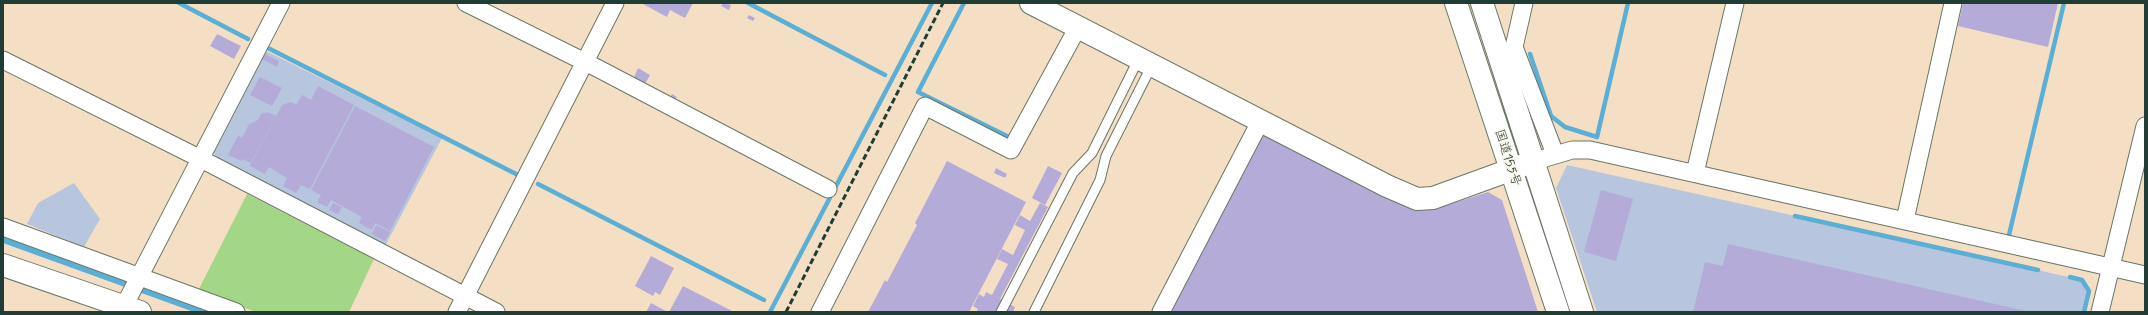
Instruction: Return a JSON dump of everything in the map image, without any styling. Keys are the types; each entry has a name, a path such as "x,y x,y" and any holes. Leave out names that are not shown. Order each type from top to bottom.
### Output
{"main road":[{"path":"1031,3 1387,186 1417,199 1433,198 1532,162"},
{"name":"国道155号","path":"1456,3 1558,312"},
{"name":"国道155号","path":"1482,3 1532,162 1582,312"},
{"path":"3,265 132,297"}],"street":[{"path":"132,297 281,3"},
{"path":"466,3 586,63 828,189"},
{"path":"457,312 586,63 615,3"},
{"path":"1524,3 1514,47 1555,154"},
{"path":"1695,173 1735,3"},
{"path":"1904,220 1953,3"},
{"path":"820,312 925,106 1011,150 1078,27"},
{"path":"3,60 201,159 496,312"},
{"path":"1161,312 1261,120"},
{"path":"2100,312 2145,126"},
{"path":"1532,162 1572,150 1590,150 2145,275"},
{"path":"3,228 132,297 236,312"}],"lane":[{"path":"1001,312 1073,173 1092,153 1146,62"},
{"path":"1034,312 1100,180 1106,156 1146,62"}],"shaded area":[{"path":"264,50 442,138 385,246 216,158 212,147"},
{"path":"1567,165 2082,280 2089,291 2084,312 1597,312 1556,188"},
{"path":"74,183 100,219 84,247 27,224 38,203"}],"green space":[{"path":"247,194 374,259 349,312 256,312 198,291"}],"water":[{"path":"3,233 224,312 194,312 3,243"}],"building":[{"path":"641,3 693,3 685,18 670,10 667,17"},
{"path":"723,3 731,5 729,10 721,6"},
{"path":"1963,3 2058,3 2048,47 1958,26"},
{"path":"749,15 755,18 753,21 747,18"},
{"path":"217,34 241,46 234,59 210,46"},
{"path":"265,54 279,61 277,67 262,59"},
{"path":"638,68 650,75 645,84 634,77"},
{"path":"260,77 282,88 272,106 250,95"},
{"path":"318,86 354,105 310,189 301,185 296,193 283,186 287,178 269,167 265,174 250,166 282,105 291,102 296,105 302,95 311,100"},
{"path":"672,94 677,97 674,101 669,99"},
{"path":"355,106 434,147 390,231 375,223 372,230 359,223 362,217 331,200 327,207 317,202 321,195 311,190"},
{"path":"268,112 276,116 251,163 242,159 241,161 228,155 238,136 242,138 249,124 258,120 261,114"},
{"path":"1264,133 1414,208 1445,206 1488,192 1502,200 1538,312 1170,312"},
{"path":"947,161 1026,202 969,312 868,312 885,280 887,282 917,225 915,223"},
{"path":"1048,166 1062,173 1045,205 1032,198"},
{"path":"996,168 1007,174 1005,178 994,173"},
{"path":"1601,190 1633,199 1616,261 1584,252"},
{"path":"333,203 342,207 338,214 329,210"},
{"path":"1040,203 1048,207 1000,299 1015,307 1013,312 976,312 978,309 973,306 979,294 984,297 986,292 992,295 1008,264 997,259 1002,249 1013,255 1025,230 1015,225 1020,215 1030,221"},
{"path":"376,225 390,232 385,241 372,234"},
{"path":"1728,244 2026,312 1693,312 1705,262 1723,266"},
{"path":"651,256 674,268 660,295 655,292 653,296 635,286"},
{"path":"683,286 734,312 669,312"},
{"path":"651,303 668,312 646,312"}],"waterway":[{"path":"179,3 248,39"},
{"path":"748,3 885,75"},
{"path":"770,312 932,3"},
{"path":"964,3 918,92 1013,139"},
{"path":"1530,54 1551,116 1565,127 1597,137 1628,3"},
{"path":"2009,235 2064,3"},
{"path":"268,48 516,174"},
{"path":"538,184 764,300"},
{"path":"1795,216 2038,270"},
{"path":"2070,277 2082,280 2089,291 2084,312"}],"railway":[{"path":"786,312 943,3"}]}
